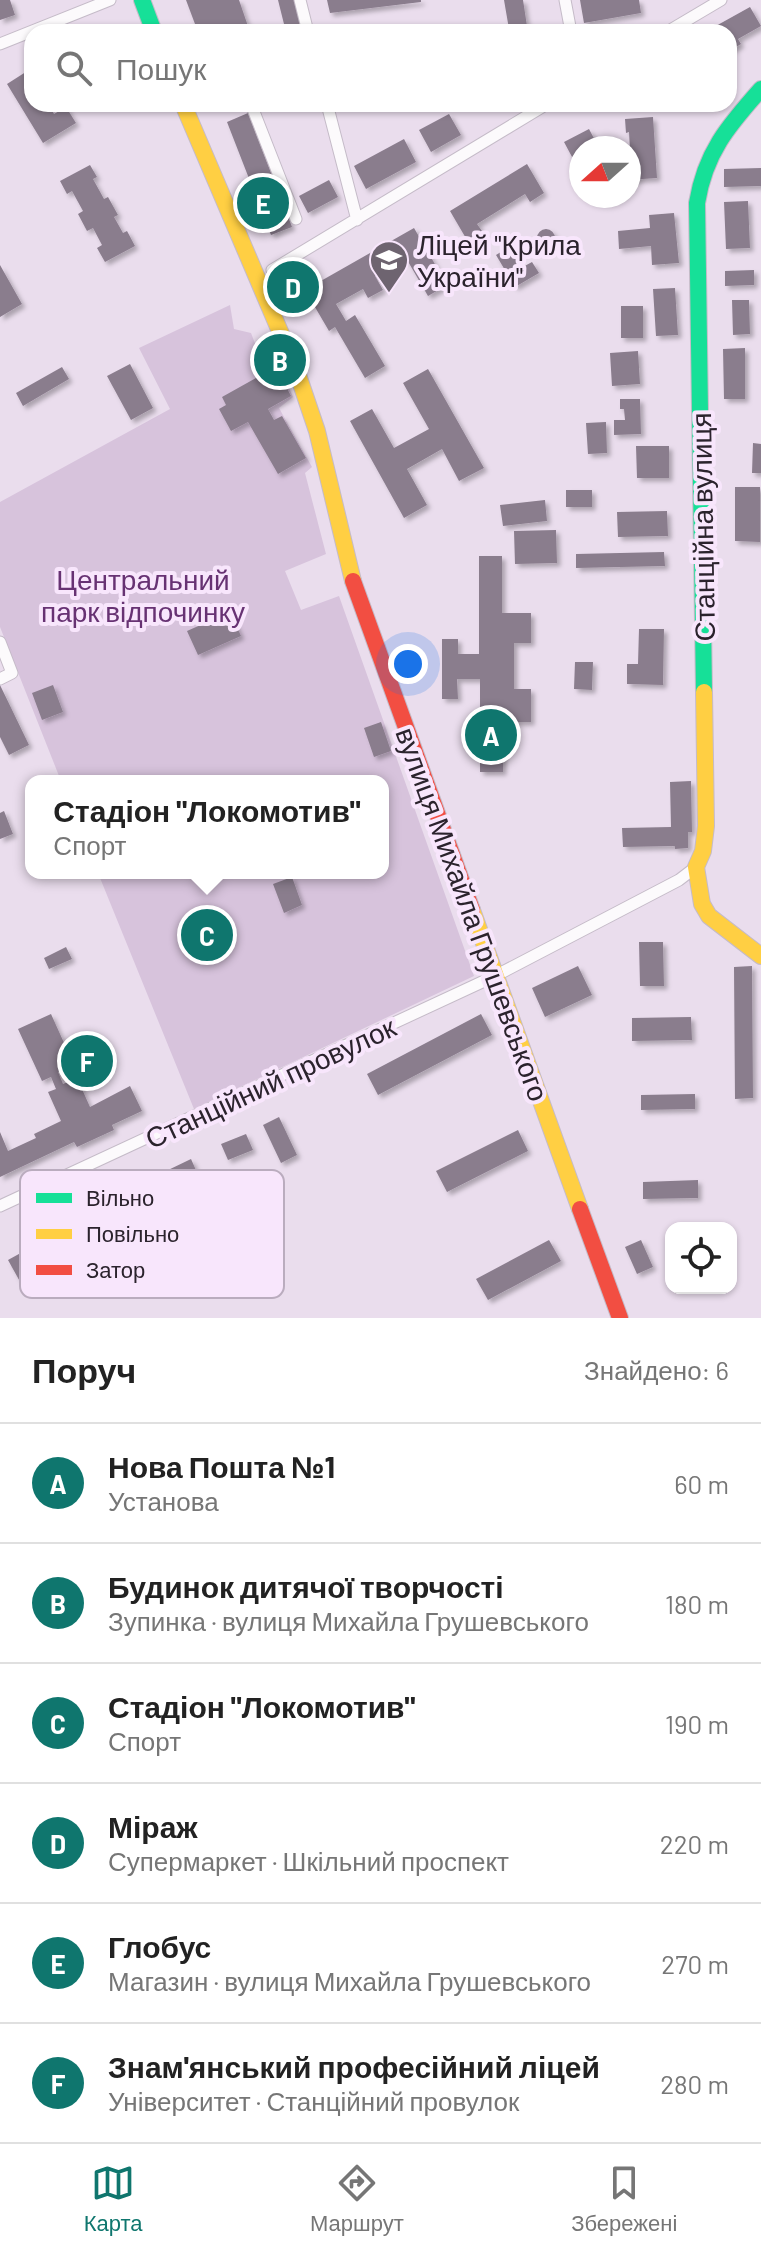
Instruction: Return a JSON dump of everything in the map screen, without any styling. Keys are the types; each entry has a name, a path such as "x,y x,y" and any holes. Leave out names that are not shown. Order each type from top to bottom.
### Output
{"main road":[{"path":"142,0 151,24"},
{"name":"Станційна вулиця","path":"761,89 716,142 702,170 697,203 706,826 703,851 696,867 702,904 709,916 761,956"},
{"name":"вулиця Михайла Грушевського","path":"186,112 310,407 356,589 620,1318"}],"street":[{"path":"50,24 110,0"},
{"path":"300,0 306,24"},
{"path":"565,0 570,24"},
{"path":"680,24 721,0"},
{"path":"0,44 24,34"},
{"path":"254,112 296,219"},
{"path":"329,112 357,220"},
{"path":"272,270 534,112"},
{"path":"0,642 6,676"},
{"name":"Станційний провулок","path":"77,1170 495,976 679,880 696,867"},
{"name":"Станційний провулок","path":"0,1206 20,1197"}],"green space":[{"name":"Центральний парк відпочинку","path":"230,305 234,329 251,333 269,380 283,374 293,397 279,408 312,467 305,473 326,554 285,571 301,610 339,596 474,976 194,1109 100,879 389,879 389,775 59,775 0,627 0,502 170,409 139,348"}],"building":[{"path":"0,0 10,0 15,15 0,20"},
{"path":"186,0 239,0 247,24 195,24"},
{"path":"278,0 294,0 300,24 284,24"},
{"path":"327,0 421,0 421,2 330,13"},
{"path":"504,0 523,0 527,24 508,24"},
{"path":"580,0 639,0 641,13 584,23"},
{"path":"750,7 761,26 738,39 741,44 737,46 737,24 719,24"},
{"path":"24,73 24,112 7,84"},
{"path":"24,112 69,112 76,123 43,143"},
{"path":"248,113 292,227 271,235 227,122"},
{"path":"449,114 461,135 431,152 419,130"},
{"path":"653,117 657,178 641,179 641,136 626,133 625,119"},
{"path":"589,129 593,136 576,136"},
{"path":"404,139 416,162 366,189 354,166"},
{"path":"527,164 544,193 530,202 525,194 477,224 482,231 467,240 450,211"},
{"path":"90,165 97,177 93,179 104,199 108,197 118,215 114,217 135,246 105,262 97,248 102,245 93,228 87,231 78,214 83,211 72,191 67,194 60,181"},
{"path":"761,168 761,186 724,187 724,169"},
{"path":"329,180 338,197 308,213 299,196"},
{"path":"748,201 750,248 726,249 724,202"},
{"path":"674,213 679,263 652,265 651,246 619,249 618,231 650,228 649,215"},
{"path":"414,228 447,285 428,296 406,258 375,276 383,290 368,298 363,289 336,304 346,321 355,315 385,366 365,378 335,327 329,331 305,290"},
{"path":"546,229 555,238 546,247 537,238"},
{"path":"509,247 521,268 532,262 539,273 515,287 496,255"},
{"path":"0,265 22,304 0,317"},
{"path":"754,270 754,285 725,286 725,271"},
{"path":"675,288 678,335 656,336 653,289"},
{"path":"732,300 749,300 750,334 733,335"},
{"path":"621,306 643,306 643,338 621,338"},
{"path":"745,348 745,399 724,399 723,349"},
{"path":"638,351 640,384 612,386 610,353"},
{"path":"130,364 153,408 131,420 107,376"},
{"path":"62,367 69,379 23,406 16,393"},
{"path":"428,369 484,468 459,481 442,449 407,469 427,505 404,518 350,421 372,409 394,448 429,429 403,383"},
{"path":"263,374 269,386 282,379 291,396 268,409 274,420 282,416 306,458 278,474 248,422 231,431 219,409 226,405 222,397"},
{"path":"620,399 640,399 641,434 614,435 614,420 625,420"},
{"path":"606,422 607,453 588,454 586,423"},
{"path":"753,443 761,444 761,473 752,473"},
{"path":"636,446 669,446 669,478 637,478"},
{"path":"735,487 760,487 760,542 735,541"},
{"path":"566,490 592,490 592,507 566,507"},
{"path":"545,500 547,521 503,526 500,505"},
{"path":"667,511 668,536 618,537 617,512"},
{"path":"556,530 557,563 515,564 514,531"},
{"path":"664,552 665,566 576,568 576,554"},
{"path":"479,556 502,556 502,613 531,613 531,643 514,643 514,689 531,689 531,722 503,722 503,772 480,772 480,679 457,679 458,699 442,699 442,639 458,639 458,654 479,654"},
{"path":"230,612 241,636 198,655 187,631"},
{"path":"639,629 664,629 663,685 627,684 627,664 638,664"},
{"path":"575,662 593,662 592,690 574,689"},
{"path":"0,685 29,745 9,755 0,737"},
{"path":"53,685 63,712 42,720 32,693"},
{"path":"381,722 391,751 374,757 364,728"},
{"path":"691,781 692,832 688,832 688,848 623,847 622,828 671,827 670,782"},
{"path":"4,811 13,834 0,839 0,813"},
{"path":"293,879 302,905 284,913 273,884"},
{"path":"639,942 663,942 664,986 640,986"},
{"path":"66,947 72,959 49,969 44,958"},
{"path":"578,966 592,995 545,1017 532,988"},
{"path":"752,966 753,1098 735,1099 734,967"},
{"path":"51,1014 74,1065 58,1072 63,1084 77,1078 90,1107 130,1086 142,1111 112,1125 114,1130 77,1147 74,1142 0,1177 0,1132 8,1151 36,1138 34,1134 61,1121 48,1092 56,1089 51,1077 42,1081 18,1029"},
{"path":"481,1014 492,1035 378,1095 367,1074"},
{"path":"691,1017 692,1040 632,1041 632,1018"},
{"path":"695,1094 695,1109 641,1110 641,1095"},
{"path":"279,1117 297,1155 281,1163 263,1125"},
{"path":"518,1130 528,1151 447,1192 436,1171"},
{"path":"246,1134 253,1150 228,1160 221,1144"},
{"path":"191,1159 196,1170 168,1170"},
{"path":"698,1180 698,1198 643,1199 643,1182"},
{"path":"549,1240 561,1261 488,1300 476,1279"},
{"path":"641,1240 653,1267 637,1274 625,1247"},
{"path":"20,1253 20,1282 8,1260"}],"traffic: fast":[{"path":"142,0 151,24"},
{"path":"704,692 697,203 712,155 738,115 761,89"}],"traffic: slow":[{"path":"186,112 296,369 317,431 353,581"},
{"path":"704,692 706,826 703,851 696,867 702,904 709,916 761,956"},
{"path":"472,910 580,1209"}],"traffic: jam":[{"path":"353,581 472,910"},
{"path":"580,1209 620,1318"}],"place":[{"name":"Глобус","path":"263,203"},
{"name":"Міраж","path":"293,287"},
{"name":"Ліцей \"Крила України\"","path":"389,294"},
{"name":"Будинок дитячої творчості","path":"280,360"},
{"name":"Нова Пошта №1","path":"491,735"},
{"name":"Стадіон \"Локомотив\"","path":"207,935"},
{"name":"Знам'янський професійний ліцей","path":"87,1061"}]}
